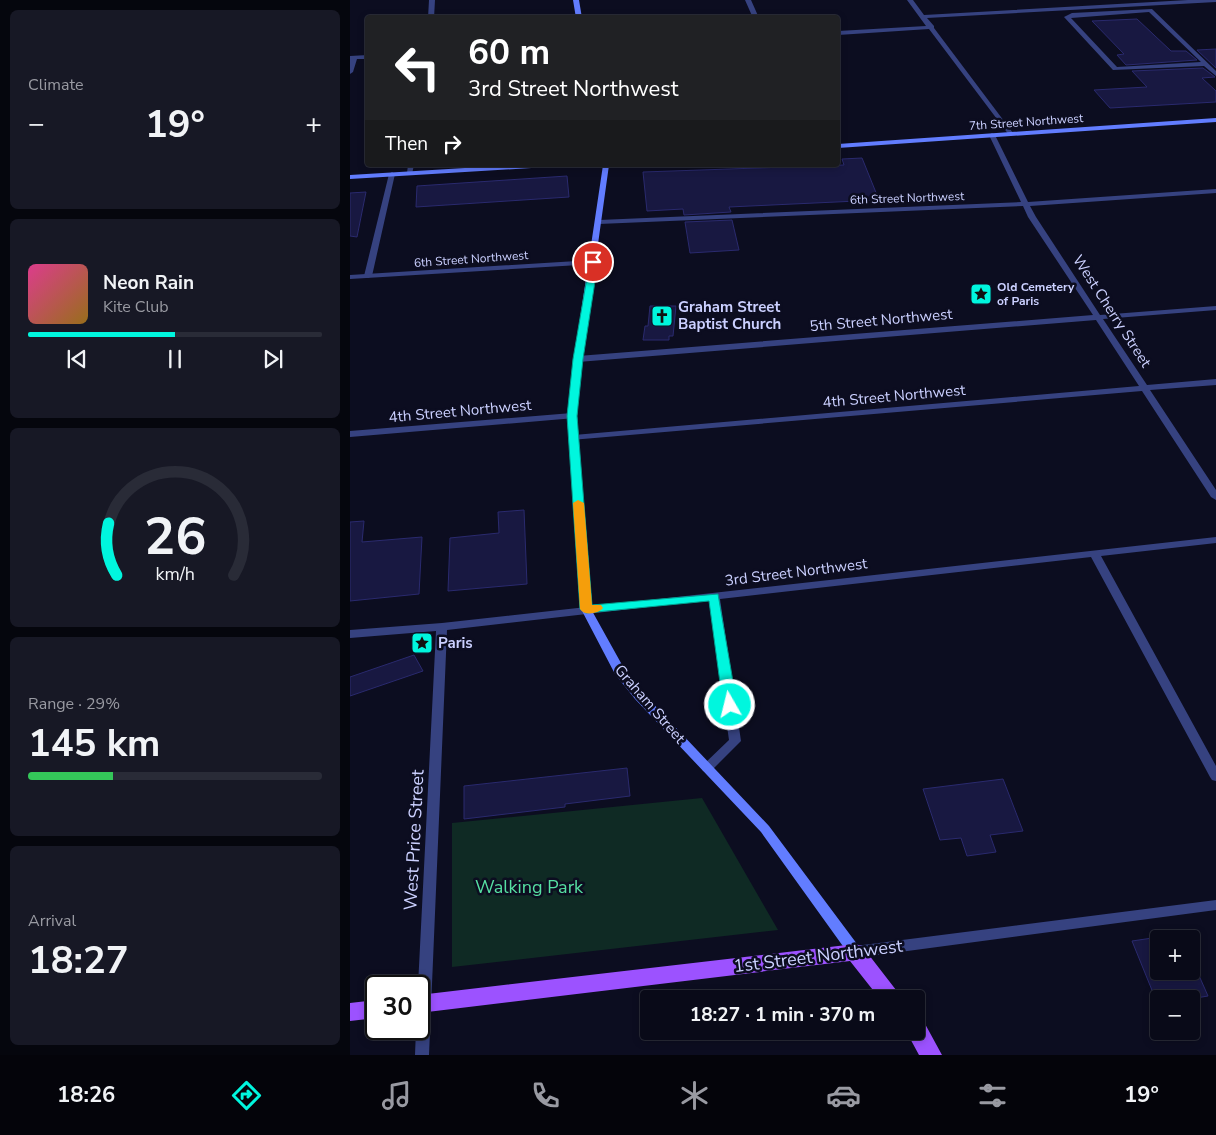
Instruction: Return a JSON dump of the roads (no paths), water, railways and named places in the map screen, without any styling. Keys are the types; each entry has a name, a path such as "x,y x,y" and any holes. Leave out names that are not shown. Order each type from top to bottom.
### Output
{"main road":[{"name":"1st Street Northwest","path":"430,1003 854,952"},
{"name":"Graham Street","path":"854,952 886,990"},
{"path":"350,1012 365,1010"},
{"path":"922,1040 930,1055"}],"street":[{"path":"431,15 432,0"},
{"path":"576,0 578,15"},
{"path":"748,0 755,15"},
{"path":"910,0 1011,134"},
{"path":"922,17 1216,0"},
{"path":"1205,64 1115,69 1067,17 1072,15 1150,10 1216,74"},
{"path":"840,33 932,27"},
{"path":"350,72 352,58 365,58"},
{"name":"7th Street Northwest","path":"840,146 1216,120"},
{"name":"West Cherry Street","path":"992,135 1032,217 1216,497"},
{"path":"410,173 411,167"},
{"path":"350,177 513,167"},
{"name":"Graham Street","path":"606,167 578,359 572,416 586,609 621,674 765,830 854,952"},
{"path":"368,276 392,174"},
{"name":"6th Street Northwest","path":"599,222 1026,204 1216,192"},
{"name":"6th Street Northwest","path":"350,277 593,262"},
{"name":"5th Street Northwest","path":"578,359 1097,316 1216,308"},
{"name":"4th Street Northwest","path":"574,438 1216,382"},
{"name":"4th Street Northwest","path":"350,434 572,416"},
{"name":"3rd Street Northwest","path":"350,634 442,627 586,609 714,597 1216,540"},
{"path":"1094,553 1216,777"},
{"path":"707,768 735,741 714,597"},
{"name":"West Price Street","path":"423,975 442,627"},
{"name":"1st Street Northwest","path":"854,952 1216,905"},
{"name":"West Price Street","path":"422,1040 422,1055"}],"place":[{"name":"Old Cemetery of Paris","path":"981,294"},
{"name":"Graham Street Baptist Church","path":"662,316"},
{"name":"Paris","path":"422,643"}],"park label":[{"name":"Walking Park","path":"529,887"}]}
